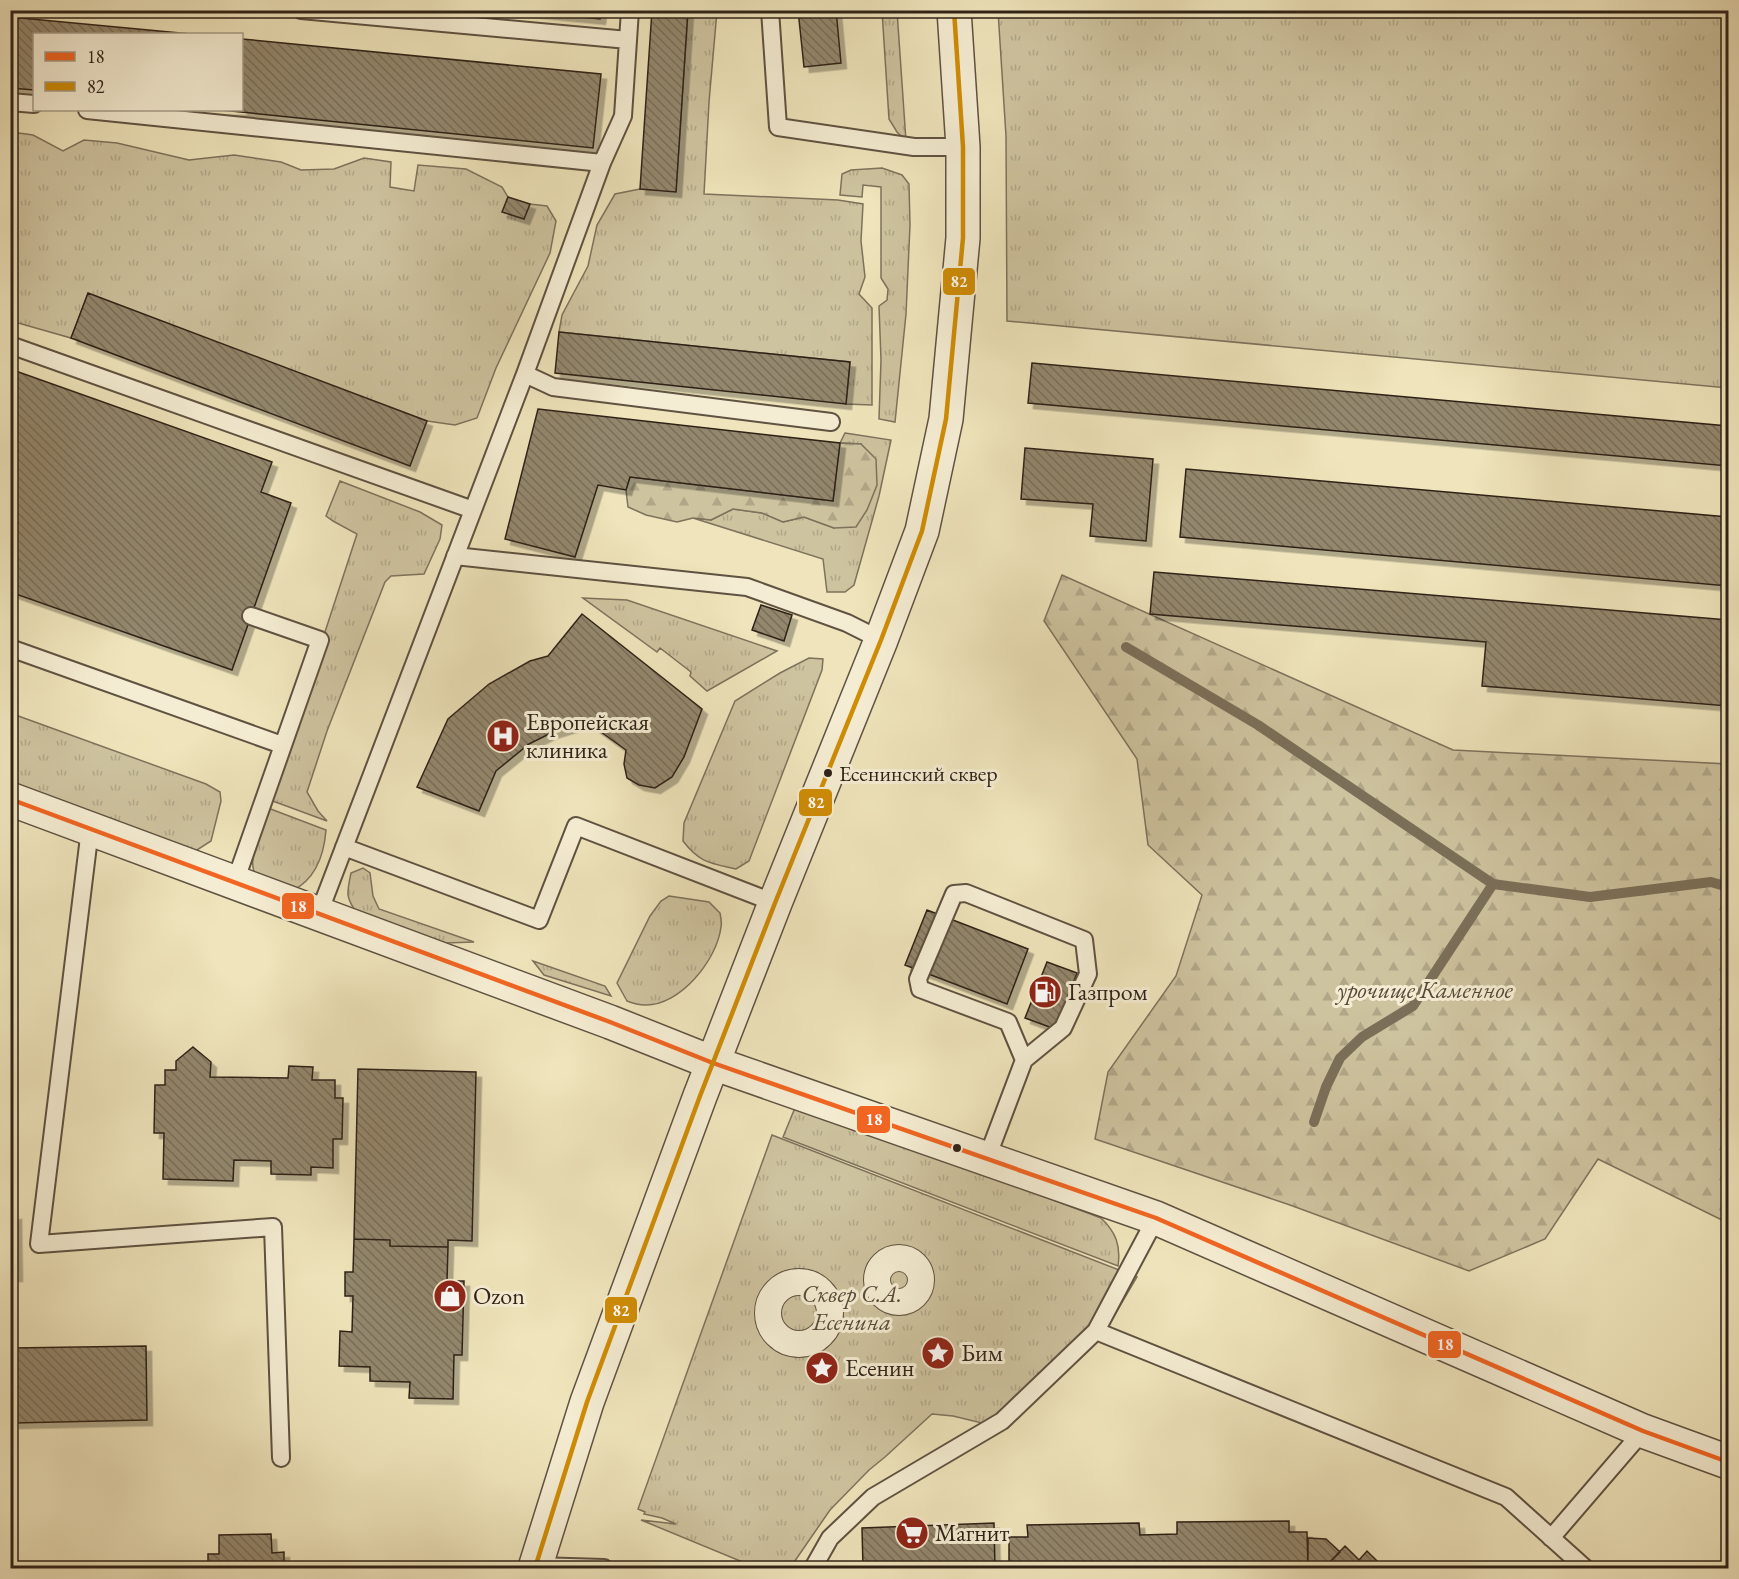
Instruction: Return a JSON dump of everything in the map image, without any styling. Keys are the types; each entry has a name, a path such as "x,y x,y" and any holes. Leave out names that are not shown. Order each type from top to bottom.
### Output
{"street":[{"path":"535,1568 587,1402 713,1063 881,640 921,531 946,419 963,238 963,147 954,10"},
{"path":"10,799 320,913 713,1063 1156,1218 1643,1431 1728,1462"},
{"path":"1643,1431 1728,1486"}],"lane":[{"path":"301,10 628,40"},
{"path":"320,913 525,374 602,163 623,116 630,10"},
{"path":"770,10 778,127 914,147 963,147"},
{"path":"10,102 33,104"},
{"path":"97,111 602,163"},
{"path":"10,345 473,510"},
{"path":"525,374 552,387 831,422"},
{"path":"455,556 747,587 847,623 881,640"},
{"path":"235,882 320,640 251,616"},
{"path":"10,648 282,745"},
{"path":"344,848 539,920 576,826 775,903"},
{"path":"90,829 39,1244 273,1227 281,1458"},
{"path":"987,1158 1024,1060 1063,1028 1088,974 1084,940 966,893 954,894 918,979 920,989 1008,1022 1024,1060"},
{"path":"813,1569 830,1538 873,1497 1002,1421 1096,1330 1156,1218"},
{"path":"1096,1330 1506,1497 1585,1569"},
{"path":"1551,1538 1643,1431"},
{"path":"535,1568 604,1569"}],"green space":[{"path":"688,11 717,11 704,194 838,200 863,204 861,241 865,277 859,294 872,308 872,405 846,404 850,362 559,332 562,315 588,266 597,225 615,194 640,189 676,191"},
{"path":"882,11 897,11 906,141 889,119"},
{"path":"998,11 1728,11 1728,388 1007,321 1006,136"},
{"path":"11,132 33,135 63,151 84,140 117,143 189,160 234,155 281,162 301,170 334,169 364,158 391,162 390,187 414,191 418,165 466,169 502,187 508,197 503,212 524,218 530,204 547,206 556,221 550,253 496,368 477,418 455,425 427,421 88,294 71,338 11,321"},
{"path":"882,168 902,175 909,184 910,225 906,314 895,422 879,419 881,360 879,306 887,300 888,289 881,278 881,187 863,185 862,197 840,195 842,174 851,170"},
{"path":"845,433 891,440 879,496 854,585 845,592 827,592 823,559 693,518 711,520 733,509 762,513 783,522 804,517 834,528 861,444 840,443"},
{"path":"840,443 861,444 876,459 877,485 867,510 856,527 834,528 804,517 783,522 762,513 733,509 711,520 693,518 677,522 646,515 628,507 626,490 630,477 833,501"},
{"path":"340,481 420,512 442,525 440,539 424,574 391,576 385,582 327,731 307,792 327,821 270,800 357,534 326,516"},
{"name":"урочище Каменное","path":"1062,575 1453,750 1728,764 1728,1223 1598,1159 1545,1239 1469,1271 1290,1205 1095,1139 1108,1072 1176,976 1202,895 1148,845 1137,759 1044,621"},
{"path":"583,598 627,600 777,651 707,691 690,676 691,672 660,648 657,652"},
{"path":"809,658 823,659 822,670 749,861 736,869 700,858 683,841 684,823 735,701"},
{"path":"10,713 206,784 220,792 221,801 211,841 197,850 177,850 11,790"},
{"path":"268,808 326,830 321,858 317,866 307,880 292,891 260,880 255,874 253,856"},
{"path":"363,868 370,873 373,896 379,909 474,942 445,943 357,913 350,903 349,885 351,873"},
{"path":"669,896 709,902 720,913 721,924 718,940 695,979 671,998 645,1005 627,1001 617,983 650,916 661,901"},
{"path":"533,961 605,986 611,996 544,975"},
{"path":"797,1103 1101,1218 1116,1240 1119,1252 1118,1266 783,1137"},
{"name":"Сквер С.А. Есенина","path":"772,1135 1137,1277 1107,1328 986,1424 953,1416 932,1414 869,1470 830,1510 790,1568 771,1562 766,1568 757,1568 641,1520 676,1524 644,1514 645,1512 638,1509"}],"building":[{"path":"509,10 601,10 600,19"},
{"path":"652,10 688,10 676,192 640,189"},
{"path":"798,10 836,10 841,63 804,67"},
{"path":"10,17 180,33 33,33 33,90 10,88"},
{"path":"243,39 601,74 593,148 231,111 243,111"},
{"path":"508,197 530,204 524,219 502,212"},
{"path":"88,293 427,421 410,466 71,338"},
{"path":"559,332 850,362 846,404 555,373"},
{"path":"1032,363 1728,426 1728,466 1028,403"},
{"path":"10,369 272,462 261,492 291,503 232,670 10,592"},
{"path":"538,409 840,443 833,501 630,477 626,490 598,485 575,557 505,539"},
{"path":"1025,448 1153,459 1146,541 1090,536 1093,504 1021,499"},
{"path":"1186,469 1728,517 1728,586 1180,537"},
{"path":"1154,572 1728,620 1728,706 1482,686 1486,642 1150,614"},
{"path":"761,605 792,615 784,641 752,630"},
{"path":"582,614 702,709 684,757 672,777 655,788 639,785 627,778 624,764 626,750 587,722 551,733 529,744 496,771 479,811 417,787 448,719 489,684 530,661 548,656"},
{"path":"927,910 1028,949 1007,1004 905,965"},
{"path":"1047,962 1077,973 1055,1029 1025,1018"},
{"path":"193,1047 211,1062 210,1077 288,1078 289,1066 313,1067 312,1080 335,1080 335,1098 343,1098 342,1139 333,1139 333,1168 311,1167 311,1175 271,1174 271,1161 234,1160 233,1181 163,1179 164,1133 154,1133 155,1085 165,1085 165,1070 176,1070 176,1061"},
{"path":"358,1069 476,1072 472,1241 448,1240 448,1247 390,1246 390,1240 354,1239"},
{"path":"16,1214 17,1276 10,1276 10,1215"},
{"path":"354,1239 390,1240 390,1246 448,1247 447,1281 464,1281 462,1355 454,1355 453,1399 409,1398 410,1382 370,1381 370,1367 339,1366 340,1331 352,1332 353,1296 345,1296 345,1272 353,1272"},
{"path":"146,1346 147,1420 14,1423 13,1412 10,1412 12,1348"},
{"path":"1289,1521 1289,1532 1307,1532 1308,1568 1009,1568 1009,1537 1028,1537 1027,1525 1139,1523 1140,1535 1177,1534 1177,1522"},
{"path":"994,1523 995,1568 863,1568 862,1528"},
{"path":"271,1534 272,1553 284,1552 284,1568 208,1568 208,1554 219,1554 219,1535"},
{"path":"1308,1538 1326,1539 1340,1552 1324,1568 1308,1568"},
{"path":"1345,1546 1359,1560 1367,1551 1384,1568 1324,1568"}],"waterway":[{"path":"1126,647 1258,725 1493,884 1590,897 1711,882 1728,887"},
{"path":"1314,1122 1326,1087 1340,1058 1362,1037 1413,1006 1493,884"}],"transit line":[{"name":"82","path":"535,1568 587,1402 700,1096 922,531 946,419 963,238 963,147 954,10"},
{"name":"18","path":"10,799 610,1022 713,1063 1156,1218 1643,1431 1728,1462"}],"place":[{"name":"Европейская клиника","path":"503,736"},
{"name":"Есенинский сквер","path":"828,773"},
{"name":"Газпром","path":"1045,992"},
{"name":"Ozon","path":"450,1296"},
{"name":"Бим","path":"938,1353"},
{"name":"Есенин","path":"822,1368"},
{"name":"Магнит","path":"912,1533"}]}
